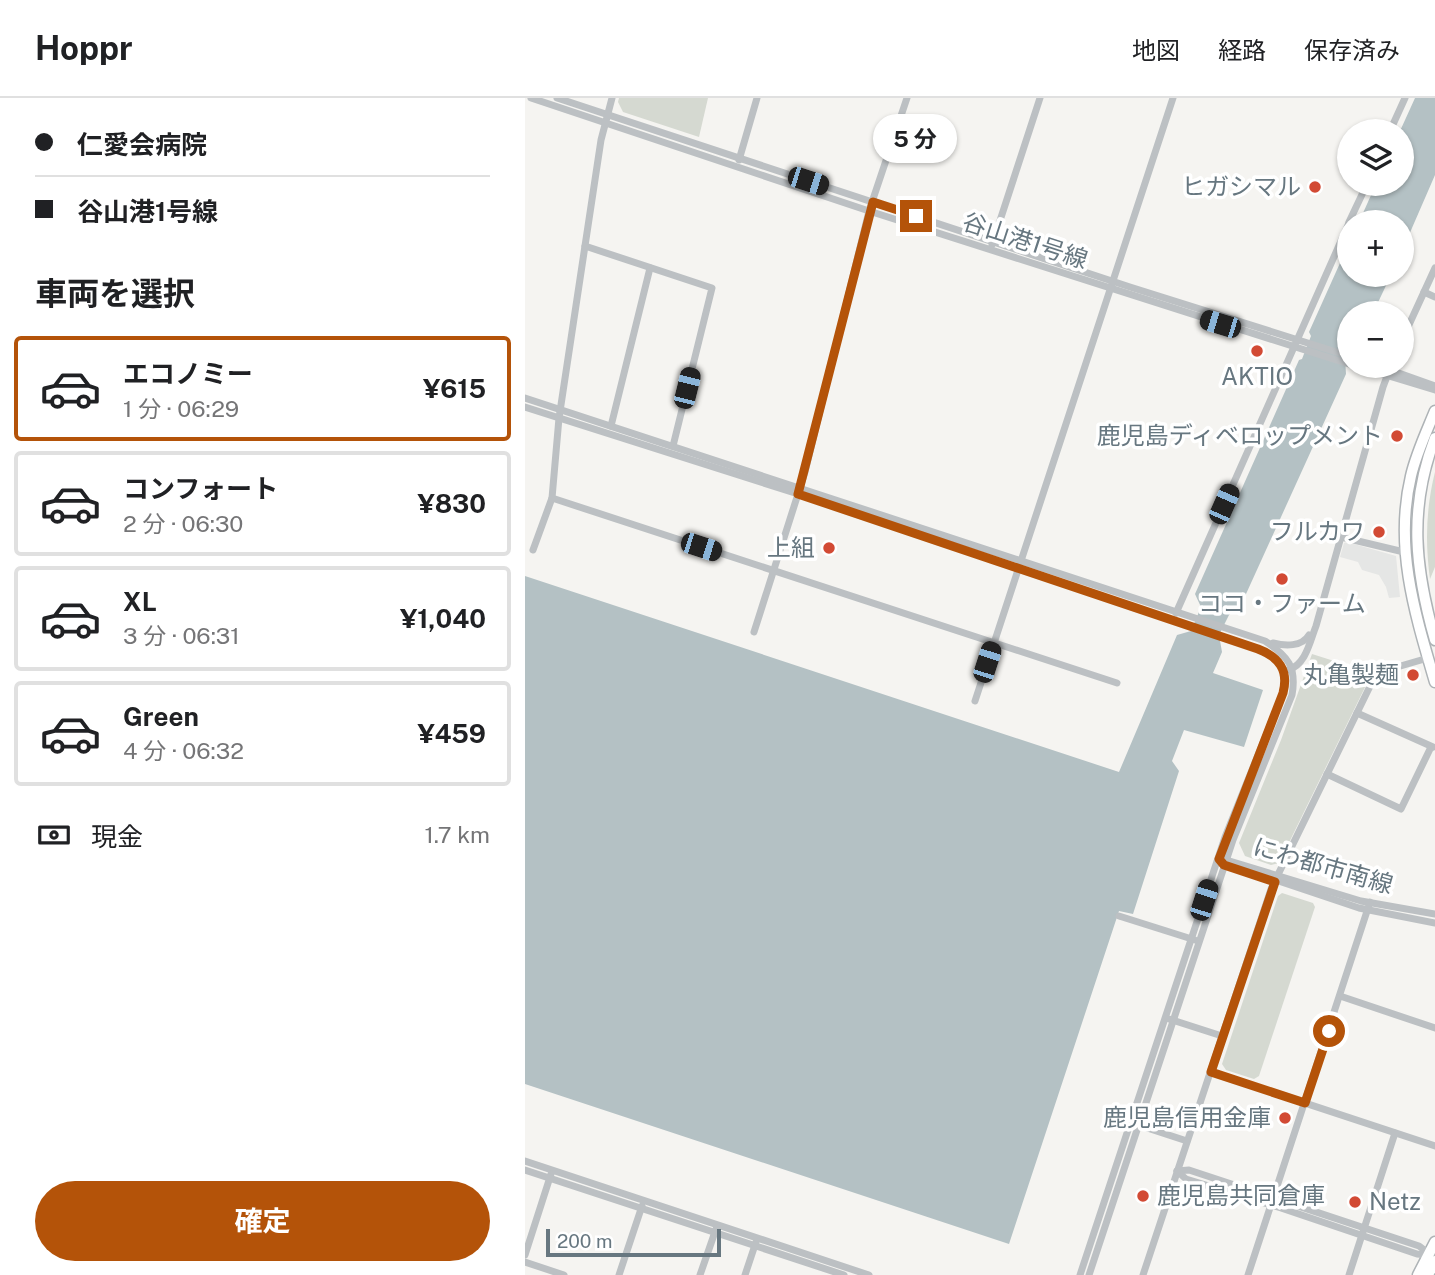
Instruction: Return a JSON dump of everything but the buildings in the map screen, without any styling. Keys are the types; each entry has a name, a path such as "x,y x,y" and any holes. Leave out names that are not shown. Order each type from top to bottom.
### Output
{"main road":[{"path":"1435,411 1410,479 1405,513 1404,552 1413,609 1435,682"},
{"path":"1435,438 1419,495 1416,548 1421,583 1435,640"},
{"path":"1428,1275 1435,1242"},
{"path":"1418,1275 1433,1258"}],"street":[{"name":"谷山港1号線","path":"531,98 740,158 1111,285 1337,353"},
{"name":"谷山港1号線","path":"557,98 737,167 869,211 991,245"},
{"path":"533,550 552,498 559,414 606,119 612,98"},
{"path":"737,167 757,98"},
{"path":"754,632 799,491 869,211 907,98"},
{"path":"991,245 1040,98"},
{"path":"975,701 1173,98"},
{"path":"1395,119 1405,98"},
{"path":"585,246 712,288 673,446"},
{"path":"1176,613 1337,250"},
{"path":"611,426 650,268"},
{"path":"1414,314 1435,268"},
{"path":"1424,292 1435,297"},
{"name":"谷山港1号線","path":"1306,346 1337,358"},
{"path":"1288,670 1301,663 1316,626 1387,378"},
{"path":"1409,378 1435,388"},
{"path":"525,398 559,414 1229,634 1276,645 1297,644 1306,640 1316,626"},
{"path":"525,407 611,426 799,491"},
{"path":"552,498 1117,683"},
{"path":"1341,537 1404,552"},
{"path":"1019,564 1176,613 1186,620"},
{"path":"1229,634 1269,653 1288,670"},
{"path":"1080,1275 1283,693 1288,670 1286,656 1265,641"},
{"path":"1143,1275 1276,878 1377,675 1428,658"},
{"path":"1327,774 1401,809 1433,747 1357,713"},
{"name":"にわ都市南線","path":"1223,861 1369,906 1435,923"},
{"path":"1248,1275 1369,906"},
{"name":"にわ都市南線","path":"1369,906 1435,914"},
{"path":"1119,916 1195,940"},
{"path":"1340,996 1435,1028"},
{"path":"1169,1019 1222,1036"},
{"path":"1211,1072 1435,1146"},
{"path":"1134,1124 1187,1141"},
{"path":"1089,1275 1134,1124"},
{"path":"1349,1275 1395,1133"},
{"path":"525,1161 551,1174 756,1242 867,1275"},
{"path":"525,1170 551,1174"},
{"path":"1177,1171 1186,1179 1364,1227 1419,1246 1433,1258"},
{"path":"525,1255 551,1174"},
{"path":"1273,1201 1361,1236 1433,1258"},
{"path":"619,1275 643,1204"},
{"path":"700,1275 716,1229"},
{"path":"745,1275 756,1242"},
{"path":"525,1262 564,1275"},
{"path":"815,1275 819,1262"},
{"path":"819,1262 844,1275"}],"shaded area":[{"path":"619,98 708,98 699,137 623,112"},
{"path":"1415,98 1435,98 1435,175 1414,223 1414,210 1364,210 1371,196 1414,196 1414,119 1405,119"},
{"path":"1337,270 1337,287 1385,287 1379,301 1337,301 1337,378 1344,378 1241,605 1229,615 1219,635 1222,652 1213,673 1263,690 1244,747 1184,730 1172,761 1179,771 1133,914 1119,911 1009,1244 525,1084 525,576 1119,772 1177,635 1191,631 1201,607 1195,594 1299,360 1302,359 1311,336 1309,332"},
{"path":"1435,472 1435,567 1430,579 1427,525"},
{"path":"1344,543 1396,556 1400,597 1389,598 1379,575 1362,570 1358,562 1340,557"},
{"path":"1312,654 1372,673 1279,863 1271,865 1245,856 1239,843"},
{"path":"1282,893 1313,903 1315,907 1259,1076 1254,1079 1226,1070 1222,1064 1278,896"}],"place":[{"name":"ヒガシマル","path":"1315,187"},
{"name":"AKTIO","path":"1257,351"},
{"name":"鹿児島ディベロップメント","path":"1397,436"},
{"name":"フルカワ","path":"1379,532"},
{"name":"上組","path":"829,548"},
{"name":"ココ・ファーム","path":"1282,579"},
{"name":"丸亀製麺","path":"1413,675"},
{"name":"鹿児島信用金庫","path":"1285,1118"},
{"name":"鹿児島共同倉庫","path":"1143,1196"},
{"name":"Netz","path":"1355,1202"}],"route":[{"path":"916,216 873,202 869,211 798,494 1258,649 1276,658 1286,679 1283,693 1225,837 1219,859 1224,865 1275,882 1211,1072 1305,1103 1329,1031"}]}
